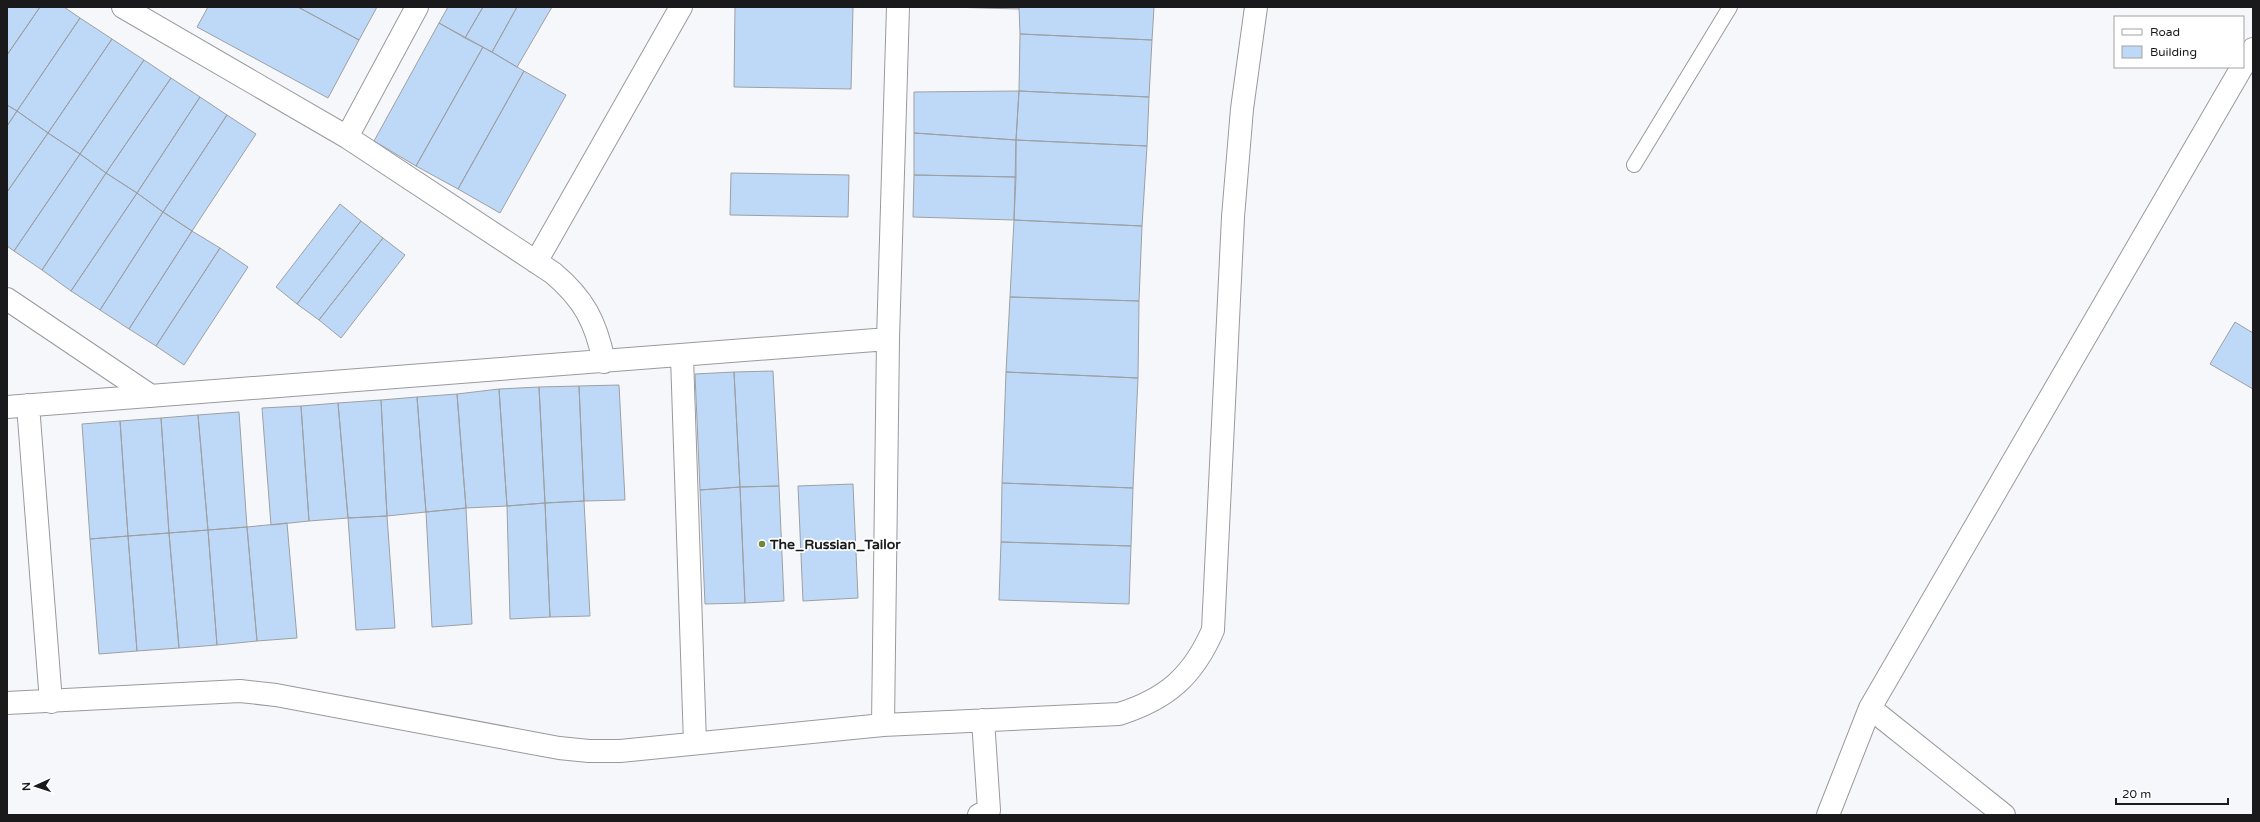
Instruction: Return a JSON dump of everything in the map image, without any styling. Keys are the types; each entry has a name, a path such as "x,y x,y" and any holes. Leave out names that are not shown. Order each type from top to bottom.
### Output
{"street":[{"path":"123,7 348,138 536,262 568,286 581,301 592,318 599,337 604,362"},
{"path":"348,138 417,7"},
{"path":"536,262 681,7"},
{"path":"883,725 888,339 898,7"},
{"path":"7,703 51,702 240,691 276,695 566,749 620,751 883,725 1119,714 1140,708 1160,698 1177,684 1196,662 1213,630 1233,217 1242,109 1256,7"},
{"path":"2244,64 2253,48"},
{"path":"1828,815 1870,708 2242,68"},
{"path":"7,299 151,396"},
{"path":"51,702 18,406 682,357 888,339"},
{"path":"682,357 695,743"},
{"path":"1870,708 2004,815"},
{"path":"983,720 986,813"}],"lane":[{"path":"1634,165 1730,7"}],"building":[{"path":"7,7 40,7 7,55"},
{"path":"40,7 64,7 80,18 17,111 7,105 7,55"},
{"path":"208,7 298,7 359,40 328,98 197,27"},
{"path":"298,7 377,7 359,40"},
{"path":"448,7 483,7 465,38 439,23"},
{"path":"483,7 517,7 492,52 465,38"},
{"path":"517,7 552,7 517,67 492,52"},
{"path":"735,7 853,7 851,89 734,87"},
{"path":"948,7 1019,7 1019,9"},
{"path":"1019,7 1154,7 1152,40 1020,34"},
{"path":"80,18 112,39 48,133 17,111"},
{"path":"439,23 483,47 416,166 374,141"},
{"path":"1020,34 1152,40 1149,97 1019,91"},
{"path":"112,39 144,60 80,154 48,133"},
{"path":"483,47 524,71 458,189 416,166"},
{"path":"144,60 171,78 106,173 80,154"},
{"path":"524,71 566,95 500,213 458,189"},
{"path":"171,78 200,97 137,193 106,173"},
{"path":"1019,91 1149,97 1147,146 1016,140"},
{"path":"1019,91 1016,140 914,133 914,92"},
{"path":"200,97 227,115 163,212 137,193"},
{"path":"7,105 17,111 7,126"},
{"path":"17,111 48,133 7,192 7,126"},
{"path":"227,115 256,134 192,231 163,212"},
{"path":"48,133 80,154 14,251 7,246 7,192"},
{"path":"914,133 1016,140 1016,177 914,175"},
{"path":"1016,140 1147,146 1142,226 1014,220"},
{"path":"80,154 106,173 42,270 14,251"},
{"path":"106,173 137,193 71,291 42,270"},
{"path":"731,173 849,175 848,217 730,215"},
{"path":"914,175 1016,177 1014,220 913,217"},
{"path":"137,193 163,212 100,310 71,291"},
{"path":"340,204 361,221 297,304 276,287"},
{"path":"163,212 192,231 129,329 100,310"},
{"path":"1014,220 1142,226 1139,301 1010,297"},
{"path":"361,221 383,238 319,320 297,304"},
{"path":"192,231 220,248 156,346 129,329"},
{"path":"383,238 405,255 341,338 319,320"},
{"path":"220,248 248,267 184,365 156,346"},
{"path":"1010,297 1139,301 1138,378 1006,372"},
{"path":"2235,322 2253,333 2253,389 2210,364"},
{"path":"773,371 779,486 740,487 734,372"},
{"path":"734,372 740,487 700,490 695,374"},
{"path":"1006,372 1138,378 1133,488 1002,483"},
{"path":"619,385 625,500 584,501 579,386"},
{"path":"579,386 584,501 545,503 539,387"},
{"path":"539,387 545,503 507,506 499,389"},
{"path":"499,389 507,506 466,508 457,394"},
{"path":"457,394 466,508 426,512 417,397"},
{"path":"417,397 426,512 387,516 381,400"},
{"path":"381,400 387,516 348,518 338,403"},
{"path":"338,403 348,518 309,521 301,406"},
{"path":"301,406 309,521 271,525 262,408"},
{"path":"239,412 247,527 208,530 198,415"},
{"path":"198,415 208,530 169,533 161,418"},
{"path":"161,418 169,533 128,536 120,421"},
{"path":"120,421 128,536 90,539 82,424"},
{"path":"1002,483 1133,488 1131,546 1001,542"},
{"path":"853,484 858,598 803,601 798,486"},
{"name":"The_Russian_Tailor","path":"779,486 784,601 745,603 740,487"},
{"path":"740,487 745,603 705,604 700,490"},
{"path":"584,501 590,616 550,617 545,503"},
{"path":"545,503 550,617 510,619 507,506"},
{"path":"466,508 472,624 432,627 426,512"},
{"path":"387,516 395,628 356,630 348,518"},
{"path":"287,523 297,638 257,641 247,527"},
{"path":"247,527 257,641 217,645 208,530"},
{"path":"208,530 217,645 179,648 169,533"},
{"path":"169,533 179,648 137,651 128,536"},
{"path":"128,536 137,651 99,654 90,539"},
{"path":"1001,542 1131,546 1129,604 999,600"}],"place":[{"name":"The_Russian_Tailor","path":"762,544"}]}
